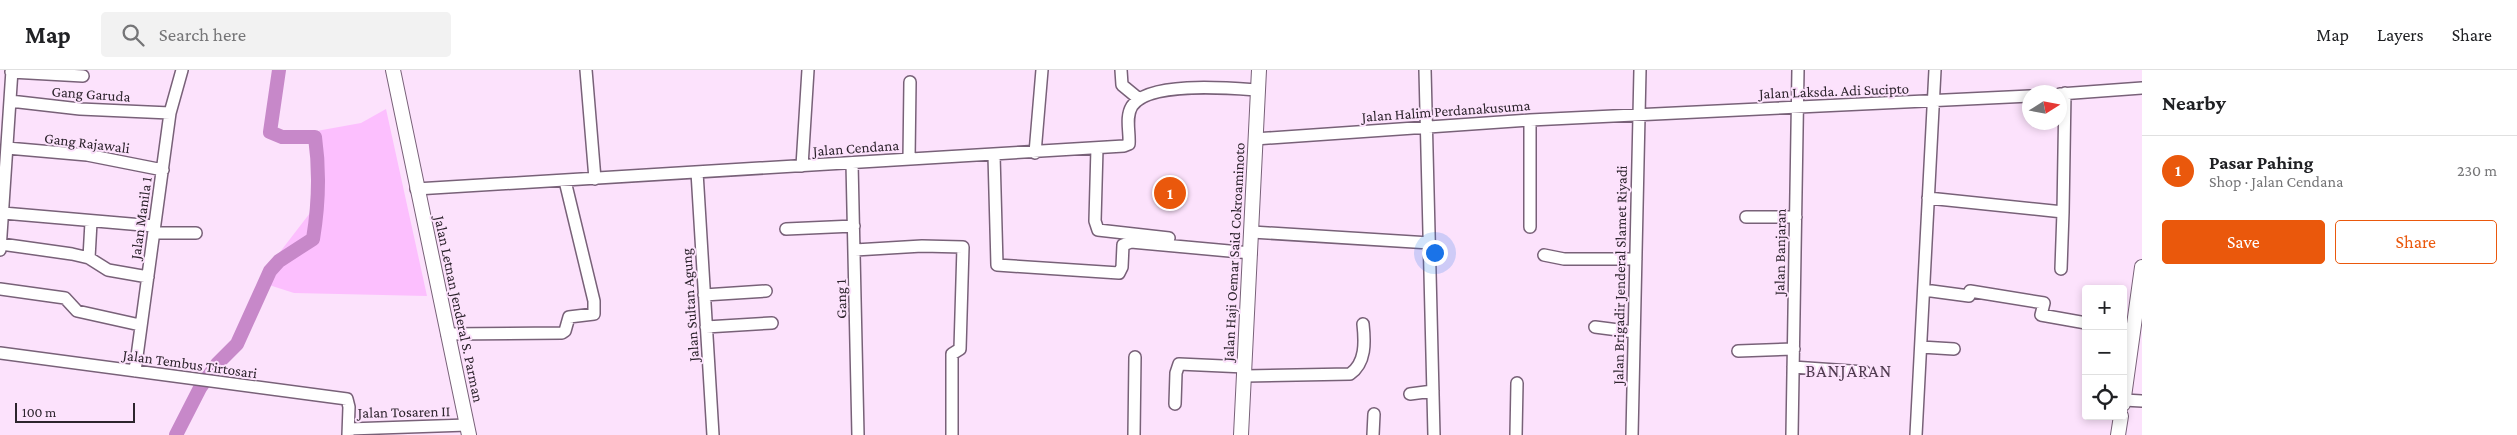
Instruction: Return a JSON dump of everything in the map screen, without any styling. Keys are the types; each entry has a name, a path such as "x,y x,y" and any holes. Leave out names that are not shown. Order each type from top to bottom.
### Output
{"main road":[{"name":"Jalan Letnan Jenderal S. Parman","path":"393,70 416,189 468,430"},
{"name":"Jalan Haji Oemar Said Cokroaminoto","path":"1240,435 1245,371 1259,70"},
{"path":"2127,375 2142,267"},
{"path":"2118,435 2120,420"}],"street":[{"name":"Jalan Manila 1","path":"135,371 170,114 182,70"},
{"path":"586,70 595,179"},
{"path":"802,166 808,70"},
{"path":"1035,153 1042,70"},
{"path":"1121,70 1122,85 1139,99 1147,93 1165,89 1257,90"},
{"path":"1425,70 1434,435"},
{"name":"Jalan Brigadir Jenderal Slamet Riyadi","path":"1632,435 1640,70"},
{"name":"Jalan Banjaran","path":"1792,435 1798,70"},
{"path":"1916,435 1935,70"},
{"path":"0,250 3,165 7,148 4,118 11,71 83,76"},
{"path":"909,159 910,82"},
{"path":"2067,94 2142,88"},
{"name":"Jalan Laksda. Adi Sucipto","path":"1639,115 2022,96"},
{"name":"Gang Garuda","path":"7,97 80,109 170,114"},
{"name":"Jalan Cendana","path":"416,189 1035,153 1128,145 1130,113 1139,99"},
{"name":"Jalan Halim Perdanakusuma","path":"1255,139 1530,120 1639,115"},
{"path":"1530,120 1530,227"},
{"path":"2061,269 2062,130"},
{"name":"Gang Rajawali","path":"7,148 87,155 163,170"},
{"path":"1097,148 1095,221 1098,230 1251,243"},
{"path":"994,155 997,265 1119,273 1122,268 1123,245 1131,242 1430,243"},
{"name":"Gang 1","path":"852,163 858,435"},
{"name":"Jalan Sultan Agung","path":"697,172 713,435"},
{"path":"447,334 562,333 566,331 570,317 594,314 594,301 565,181"},
{"path":"1928,198 2063,212"},
{"path":"2,208 154,230 196,232"},
{"path":"1746,217 1796,217"},
{"path":"89,258 92,222"},
{"path":"786,229 854,226"},
{"path":"1,238 89,258 108,270 148,277"},
{"path":"855,250 922,246 963,247 960,349 952,354 952,435"},
{"path":"1544,255 1564,259 1636,259"},
{"path":"0,289 65,298 77,311 140,325"},
{"path":"1924,290 1969,296 1970,291 2044,303 2041,315 2082,322"},
{"path":"704,296 766,291"},
{"path":"706,327 772,323"},
{"path":"1175,404 1179,364 1245,371 1338,376 1350,374 1358,366 1363,353 1363,324"},
{"path":"1595,328 1634,332"},
{"path":"1921,347 1954,349"},
{"path":"1738,351 1794,349"},
{"name":"Jalan Tembus Tirtosari","path":"0,352 211,383 346,400 350,407 348,432"},
{"path":"1134,435 1136,357"},
{"path":"1793,367 1866,372"},
{"path":"1516,435 1517,383"},
{"path":"1410,394 1433,391"},
{"path":"2127,400 2142,402"},
{"path":"1373,435 1374,414"},
{"name":"Jalan Tosaren II","path":"348,432 468,430"}],"shaded area":[{"path":"386,109 427,296 294,293 269,285 280,252 310,213 314,178 311,132 361,123"}],"waterway":[{"path":"176,435 200,388 217,364 237,344 270,271 279,261 313,239 318,188 315,137 282,137 270,132 279,70"}],"place":[{"name":"Pasar Pahing","path":"1170,193"}],"district":[{"name":"BANJARAN","path":"1849,371"}]}
